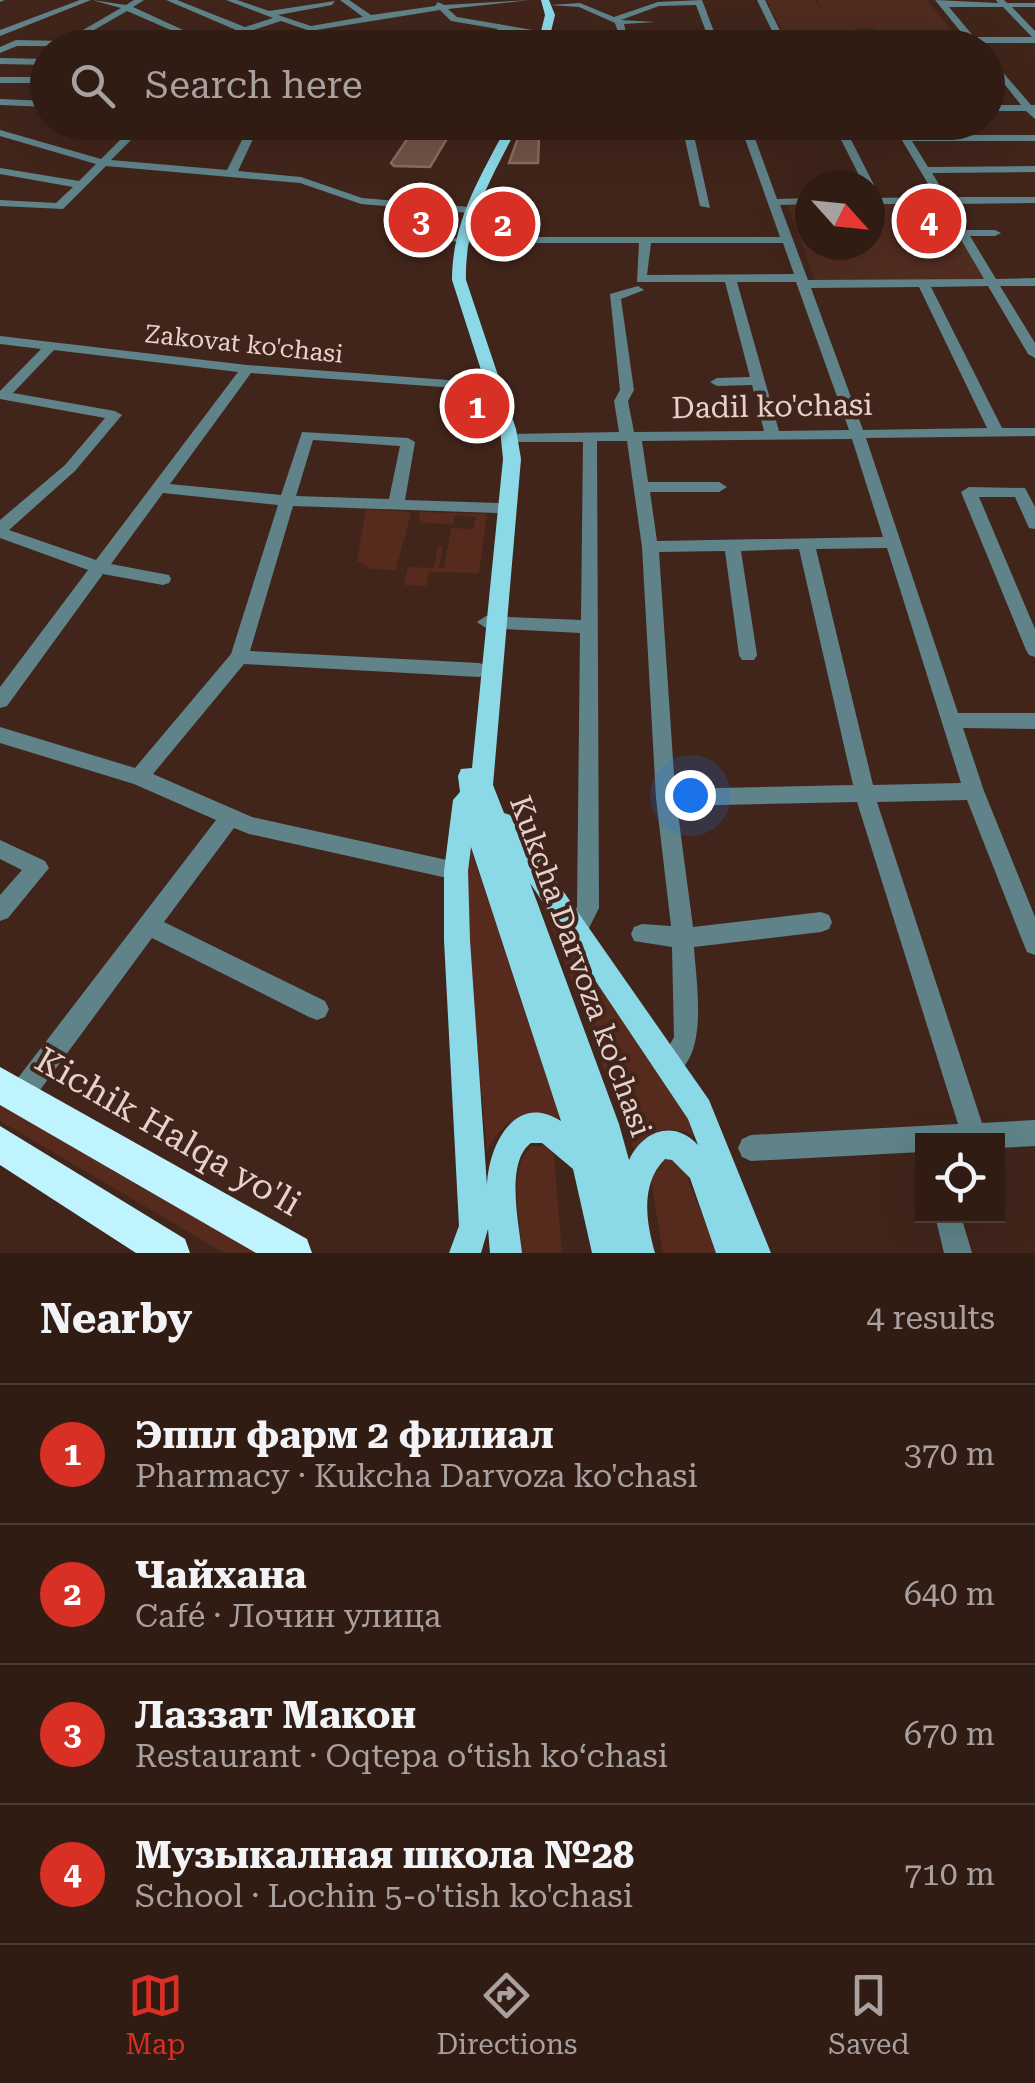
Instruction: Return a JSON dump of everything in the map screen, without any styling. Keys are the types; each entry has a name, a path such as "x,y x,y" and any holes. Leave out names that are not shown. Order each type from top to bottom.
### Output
{"highway":[{"name":"Kichik Halqa yo'li","path":"10,1090 293,1253"},
{"path":"0,1144 156,1249"}],"main road":[{"path":"549,30 550,2"},
{"name":"Kukcha Darvoza ko'chasi","path":"503,140 454,240 459,280 506,438 503,508 486,670 482,774 477,788 480,838 588,1163 608,1253"},
{"path":"477,788 672,1064 712,1136 755,1253"},
{"path":"465,1253 474,1226 456,872 477,788"},
{"name":"Kukcha Darvoza ko'chasi","path":"477,788 605,1124 639,1253"},
{"path":"506,1253 501,1172 512,1141 525,1130 547,1128 588,1163"},
{"path":"632,1222 640,1166 657,1146 674,1144 701,1169 732,1253"}],"street":[{"path":"50,0 60,10"},
{"path":"0,33 87,0"},
{"path":"96,0 123,6 178,30"},
{"path":"85,30 140,0"},
{"path":"170,0 244,30 280,20"},
{"path":"235,0 310,29 438,4 526,0"},
{"path":"344,0 370,18"},
{"path":"396,0 413,10"},
{"path":"642,0 654,5"},
{"path":"760,0 775,30"},
{"path":"267,14 329,2 356,20"},
{"path":"550,2 580,5 617,20 651,22"},
{"path":"617,20 654,5 698,2 709,30"},
{"path":"941,3 1035,5"},
{"path":"941,3 963,30"},
{"path":"1002,3 1035,38"},
{"path":"438,4 454,19 519,30"},
{"path":"42,17 70,20"},
{"path":"617,20 621,30"},
{"path":"83,22 97,23"},
{"path":"1005,41 1035,38"},
{"path":"0,50 14,43 30,43"},
{"path":"0,61 30,62"},
{"path":"1005,78 1033,111"},
{"path":"0,80 30,80"},
{"path":"0,102 30,103"},
{"path":"1005,109 1033,111"},
{"path":"0,134 105,163 301,180 360,201 466,210"},
{"path":"1005,138 1035,138"},
{"path":"0,203 59,207 127,140"},
{"path":"231,174 247,140"},
{"path":"690,140 706,206"},
{"path":"751,140 857,432 974,791 1035,945"},
{"path":"846,140 862,170"},
{"path":"908,140 1035,354"},
{"path":"926,170 1035,170"},
{"path":"0,171 81,185"},
{"path":"885,201 1035,200"},
{"path":"774,202 795,202"},
{"path":"963,233 995,233"},
{"path":"454,240 788,240"},
{"path":"639,284 645,242"},
{"path":"672,1064 686,1040 683,938 666,798 644,487 622,401 627,390 614,297 639,284 730,278 923,284 1035,282"},
{"path":"730,278 772,432"},
{"path":"923,284 996,431"},
{"name":"Zakovat ko'chasi","path":"0,340 247,369 488,386"},
{"path":"2,396 51,346"},
{"path":"0,702 247,369"},
{"path":"718,382 759,382"},
{"path":"2,396 115,415 70,468 0,530 100,568 163,579"},
{"name":"Dadil ko'chasi","path":"506,438 1035,432"},
{"path":"139,777 239,657 305,438 312,434 408,442 396,505"},
{"path":"578,926 588,908 590,436"},
{"path":"644,487 719,487"},
{"path":"160,488 286,501 503,508"},
{"path":"1035,524 1020,492 969,492 1035,650"},
{"path":"650,546 892,542"},
{"path":"806,543 865,795 973,1133"},
{"path":"732,544 748,655"},
{"path":"492,622 590,627"},
{"path":"239,657 486,670"},
{"path":"950,720 1035,721"},
{"path":"0,734 139,777 229,818 456,872"},
{"path":"666,798 974,791"},
{"path":"10,1090 150,926 229,818"},
{"path":"0,849 38,868 0,911"},
{"path":"642,934 683,938 821,922"},
{"path":"150,926 317,1009"},
{"path":"1005,1134 1035,1133"},
{"path":"751,1148 915,1140"},
{"path":"950,1223 958,1253"}],"shaded area":[{"path":"766,0 815,0 824,16 817,0 927,0 951,30 856,28 848,15 856,30 782,30"},
{"path":"787,204 795,204 795,226"},
{"path":"885,204 900,204 904,211 944,211 984,280 815,280 808,260 885,260"},
{"path":"366,509 411,512 396,570 371,569 357,561"},
{"path":"419,512 487,514 479,573 429,572 426,586 404,585 408,567 434,568 438,545 443,546 439,568 444,568 451,528 473,529 476,517 455,515 453,524 420,523"},
{"path":"467,851 471,851 563,1120 539,1115 519,1118 502,1130 487,1150 463,897"},
{"path":"531,873 696,1122 696,1137 679,1130 662,1130 647,1137 634,1150"},
{"path":"0,1103 256,1253 224,1253 0,1121"},
{"path":"531,1146 544,1146 554,1155 562,1253 522,1253 517,1181 524,1155"},
{"path":"667,1158 682,1164 717,1253 663,1253 652,1177"}],"building":[{"path":"407,140 446,140 430,167 391,163"},
{"path":"517,140 539,140 538,163 509,163"}],"place":[{"name":"Лаззат Макон","path":"421,220"},
{"name":"Музыкалная школа №28","path":"929,221"},
{"name":"Чайхана","path":"503,224"},
{"name":"Эппл фарм 2 филиал","path":"477,406"}]}
